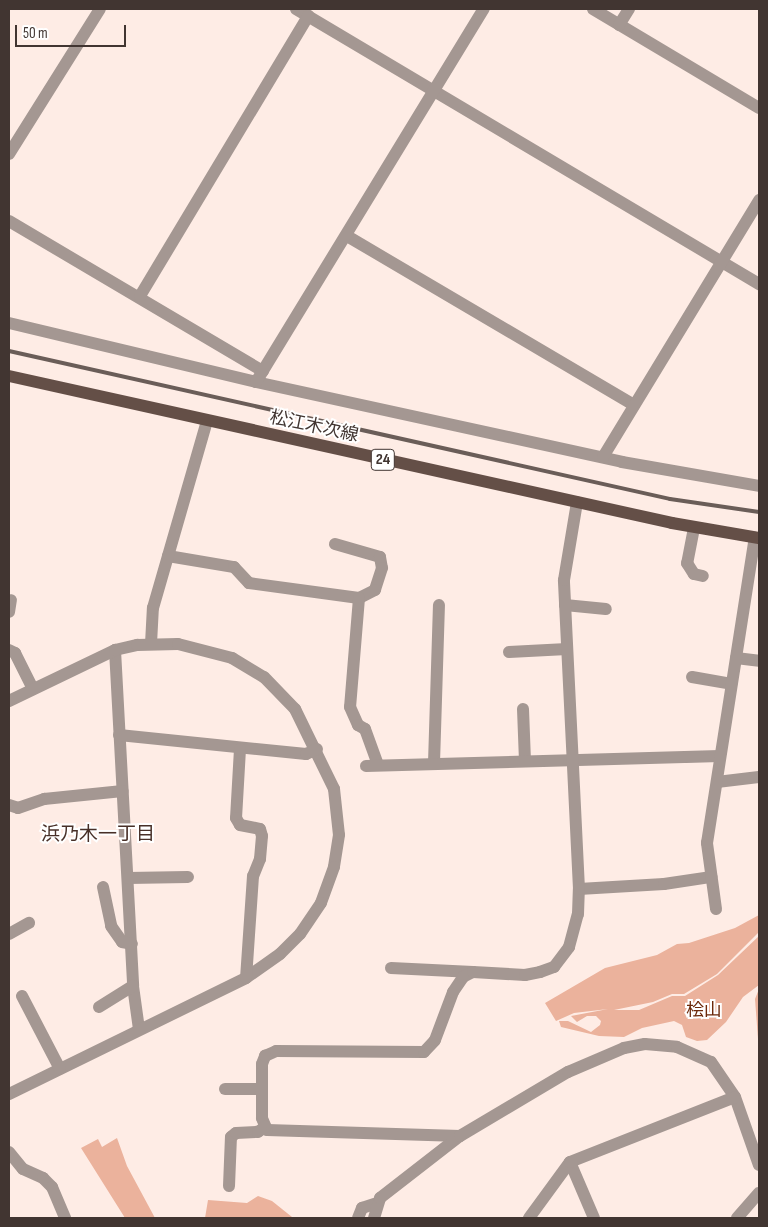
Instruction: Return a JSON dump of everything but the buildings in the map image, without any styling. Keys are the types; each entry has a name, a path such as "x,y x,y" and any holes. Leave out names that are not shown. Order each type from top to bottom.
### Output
{"main road":[{"name":"松江木次線","path":"9,376 694,528 757,538"}],"street":[{"path":"9,154 100,9"},
{"path":"296,9 759,284"},
{"path":"256,382 484,9"},
{"path":"592,9 759,108"},
{"path":"619,25 629,9"},
{"path":"140,296 308,16"},
{"path":"603,457 759,200"},
{"path":"9,221 140,296 263,370"},
{"path":"347,236 634,405"},
{"path":"9,323 256,382 603,457 759,486"},
{"path":"150,644 153,608 207,421"},
{"path":"391,968 525,975 554,967 562,958 574,933 579,889 564,580 577,502"},
{"path":"694,528 687,563 694,574 703,576"},
{"path":"716,909 707,843 731,684 757,538"},
{"path":"168,556 234,567 249,583 360,598 375,590 382,568 380,557 335,544"},
{"path":"360,598 350,707 358,725 364,729 372,766 572,758 720,756"},
{"path":"434,763 439,605"},
{"path":"565,605 606,609"},
{"path":"9,701 115,650 150,644 209,649 251,668 294,709 317,750 334,789 339,815 334,867 320,903 300,934 280,954 246,978 9,1094"},
{"path":"509,652 567,649"},
{"path":"9,650 15,654 33,689"},
{"path":"115,650 133,986 139,1029"},
{"path":"736,658 759,661"},
{"path":"692,678 731,684"},
{"path":"523,709 525,761"},
{"path":"119,736 306,754 317,750"},
{"path":"240,749 236,818 240,825 260,829 262,836 260,859 254,876 246,978"},
{"path":"717,782 759,777"},
{"path":"9,805 18,808 44,799 123,791"},
{"path":"128,878 188,877"},
{"path":"579,889 664,884 711,877"},
{"path":"103,887 111,926 122,942 132,944"},
{"path":"9,934 28,923"},
{"path":"265,1128 262,1064 265,1056 276,1051 424,1052 435,1040 458,982 472,972"},
{"path":"99,1007 133,986"},
{"path":"22,996 60,1069"},
{"path":"374,1218 377,1204 385,1194 460,1136 568,1072 624,1048 645,1044 677,1047 711,1062 734,1097 759,1165"},
{"path":"224,1089 262,1089"},
{"path":"529,1218 570,1162 734,1097"},
{"path":"265,1128 272,1131 460,1136"},
{"path":"229,1186 231,1137 236,1133 258,1132 265,1128"},
{"path":"9,1152 23,1169 43,1178 52,1187 65,1218"},
{"path":"570,1162 594,1218"},
{"path":"737,1218 759,1193"},
{"path":"358,1218 362,1208 377,1204"}],"green space":[{"name":"桧山","path":"759,915 759,932 717,974 684,994 672,994 653,1002 614,1010 639,1010 672,996 685,996 718,975 759,936 759,985 743,997 726,1022 707,1040 697,1041 686,1037 682,1025 674,1021 642,1028 624,1037 599,1036 561,1027 559,1021 568,1021 591,1032 600,1025 601,1021 596,1016 587,1016 577,1022 571,1016 608,1009 574,1013 556,1021 545,1003 605,968 657,955 677,944 689,943 735,928"},
{"path":"759,989 759,1052 755,999"},
{"path":"117,1138 127,1166 155,1218 125,1218 81,1148 98,1139 102,1147"},
{"path":"258,1196 272,1201 292,1217 205,1218 208,1200 247,1203"}],"railway":[{"path":"9,351 670,499 759,512"}],"district":[{"name":"浜乃木一丁目","path":"98,835"}]}
